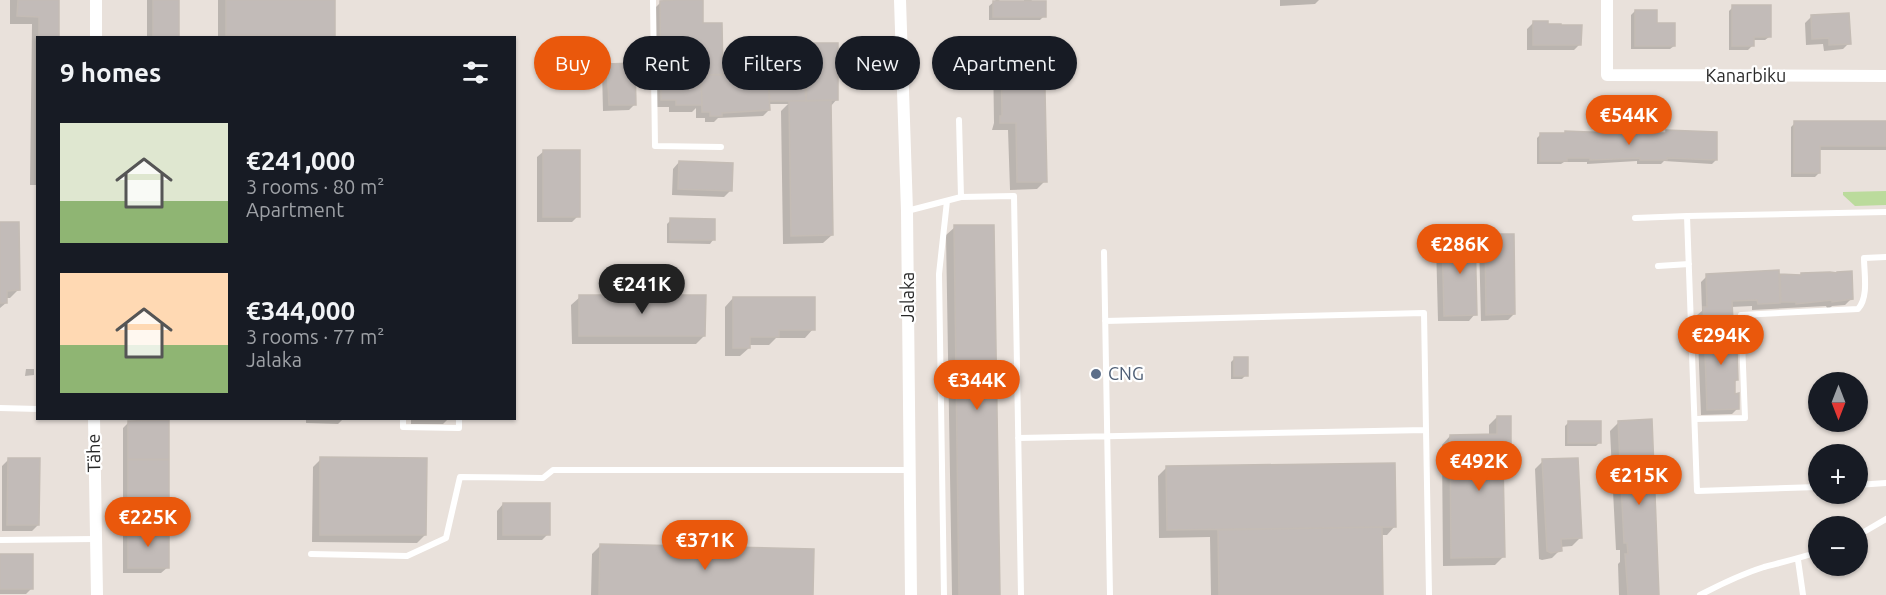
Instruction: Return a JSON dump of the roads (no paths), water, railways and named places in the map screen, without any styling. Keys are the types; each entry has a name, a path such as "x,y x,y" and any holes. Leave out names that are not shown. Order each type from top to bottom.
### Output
{"street":[{"path":"96,0 96,36"},
{"name":"Jalaka","path":"900,0 907,211 911,595"},
{"name":"Kanarbiku","path":"1607,0 1607,75 1886,76"},
{"name":"Tähe","path":"94,420 97,595"}],"lane":[{"path":"653,0 655,146 721,147"},
{"path":"959,120 961,197"},
{"path":"907,211 961,197 1014,196 1021,595"},
{"path":"944,595 939,274 947,201"},
{"path":"1635,218 1886,212"},
{"path":"1687,216 1697,491 1808,487"},
{"path":"1104,252 1110,595"},
{"path":"1695,419 1745,418 1741,315 1858,309 1862,305 1864,296 1864,258 1886,257"},
{"path":"1658,266 1689,264"},
{"path":"1105,321 1424,313 1429,595"},
{"path":"0,408 36,409"},
{"path":"403,420 403,427 459,428 459,420"},
{"path":"1018,438 1426,430"},
{"path":"310,554 407,556 446,538 460,477 543,478 553,470 909,471"},
{"path":"1868,484 1886,483"},
{"path":"1868,530 1886,519"},
{"path":"0,540 96,539"},
{"path":"1700,595 1729,580 1808,556"},
{"path":"1798,560 1803,595"}],"place":[{"name":"CNG","path":"1096,374"}]}
